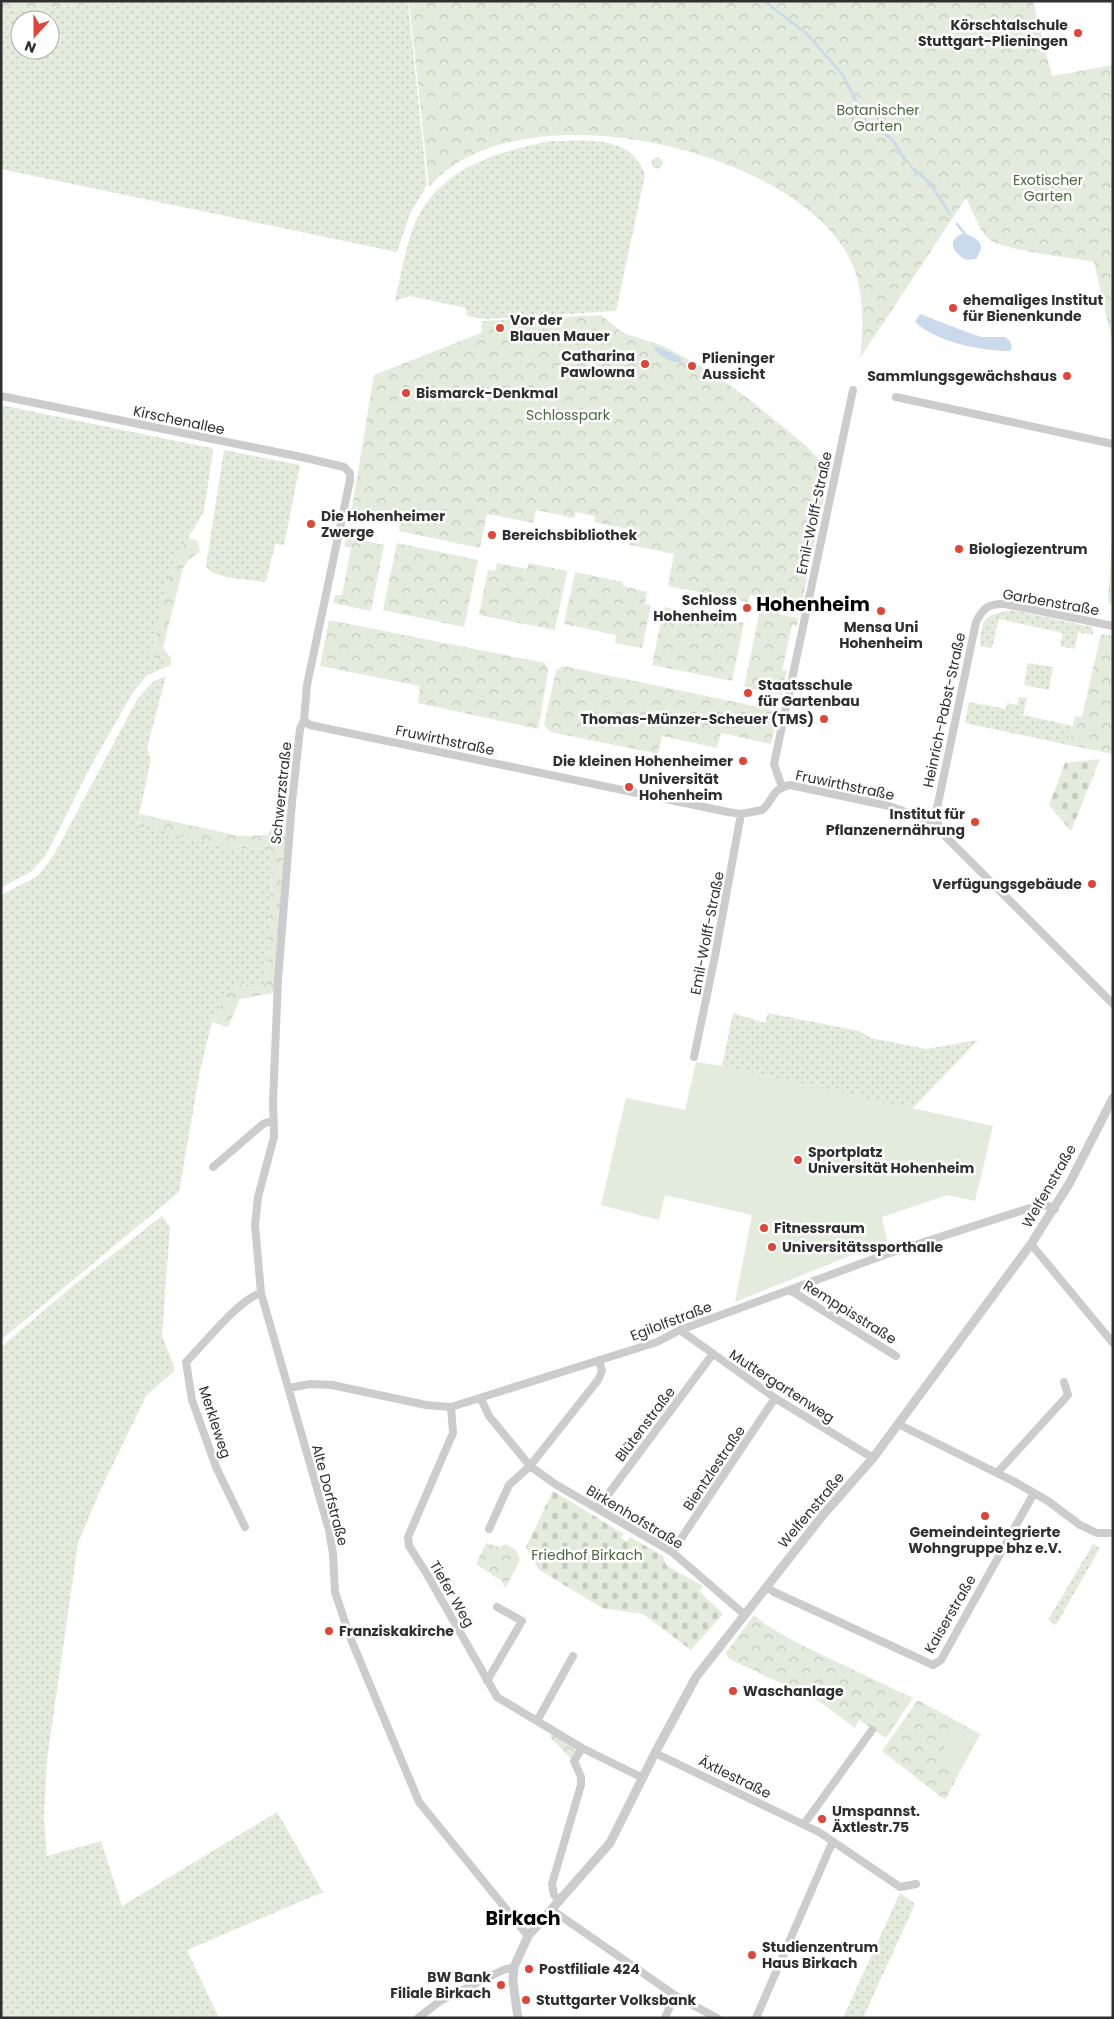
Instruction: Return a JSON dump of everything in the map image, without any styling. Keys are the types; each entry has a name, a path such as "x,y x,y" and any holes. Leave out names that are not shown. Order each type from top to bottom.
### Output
{"street":[{"name":"Emil-Wolff-Straße","path":"782,787 774,764 853,390"},
{"name":"Kirschenallee","path":"1,396 306,458 344,467 350,473"},
{"path":"896,396 1113,444"},
{"name":"Schwerzstraße","path":"274,1120 275,1059 284,907 300,729 304,720 307,685 350,473"},
{"name":"Garbenstraße","path":"986,607 1005,604 1113,626"},
{"name":"Heinrich-Pabst-Straße","path":"936,820 942,776 976,622 986,607"},
{"name":"Fruwirthstraße","path":"304,720 310,725 741,814 762,810 772,796 782,787 790,785 885,805 928,820 936,820"},
{"name":"Emil-Wolff-Straße","path":"694,1057 717,947 741,814"},
{"path":"936,820 939,830 1113,1004"},
{"name":"Welfenstraße","path":"514,1967 528,1936 610,1843 655,1752 696,1677 823,1515 873,1458 1032,1244 1055,1209 1113,1098"},
{"path":"213,1167 263,1124 274,1120"},
{"name":"Alte Dorfstraße","path":"274,1120 274,1137 258,1197 255,1225 261,1293 329,1530 333,1554 335,1592 350,1638 419,1802 528,1936"},
{"name":"Egilolfstraße","path":"288,1388 310,1384 332,1385 426,1404 451,1407 658,1342 680,1330 887,1254 1036,1206 1048,1206 1055,1209"},
{"path":"1032,1244 1113,1343"},
{"name":"Remppisstraße","path":"790,1290 896,1356"},
{"name":"Merkleweg","path":"245,1527 216,1467 192,1400 186,1362 238,1307 254,1295 261,1293"},
{"name":"Muttergartenweg","path":"680,1330 712,1355 775,1398 873,1458"},
{"name":"Blütenstraße","path":"598,1508 712,1355"},
{"path":"489,1529 509,1485 530,1466 598,1380 602,1371 599,1360"},
{"path":"997,1473 1068,1395 1064,1382"},
{"name":"Bientzlestraße","path":"672,1552 775,1398"},
{"name":"Birkenhofstraße","path":"481,1399 489,1416 530,1466 555,1484 672,1552 745,1615"},
{"name":"Tiefer Weg","path":"451,1407 454,1418 453,1433 408,1537 409,1546 430,1579 497,1697 582,1748 642,1778"},
{"path":"898,1424 1034,1493 1080,1525 1097,1533 1109,1533"},
{"name":"Kaiserstraße","path":"767,1587 774,1592 933,1665 941,1660 1034,1493"},
{"path":"487,1681 522,1621 497,1607"},
{"path":"537,1721 573,1656"},
{"path":"804,1824 872,1730"},
{"path":"560,1901 554,1895 552,1884 581,1785 581,1777 574,1761 582,1748"},
{"name":"Äxtlestraße","path":"655,1752 819,1832 832,1843 900,1887 916,1884"},
{"path":"756,2018 832,1843"},
{"path":"552,1910 676,1996 717,2018"},
{"path":"418,2018 440,2001 503,1970 514,1967 513,1982 518,2018"},
{"path":"665,2018 676,1996"}],"green space":[{"path":"1,1 133,1 7,11 1,6"},
{"path":"133,1 408,1 427,185 410,214 397,252 1,169 1,6 7,11 10,11 10,60 60,60 60,10 20,10"},
{"name":"Botanischer Garten","path":"409,1 1033,1 1052,76 1113,65 1113,345 1094,262 1022,250 996,243 989,239 982,230 966,198 860,358 862,304 857,277 846,252 814,214 766,183 709,158 646,142 582,135 522,140 469,156 429,187"},
{"path":"550,141 592,141 619,146 630,152 639,162 645,175 616,311 485,319 467,316 466,308 410,296 395,301 415,222 432,197 445,183 460,172 494,156"},
{"path":"657,157 663,163 657,169 651,163"},
{"name":"Schlosspark","path":"601,315 623,333 664,346 714,374 749,399 804,444 830,470 801,606 750,595 748,602 668,586 674,554 630,545 632,530 594,522 595,516 576,512 574,518 536,510 533,523 487,514 480,548 399,531 400,524 351,514 374,375 481,333 482,321"},
{"path":"1,405 212,448 213,451 204,511 174,562 166,587 151,656 171,665 147,675 133,692 93,762 46,855 32,871 1,888"},
{"path":"224,450 300,465 284,545 275,544 266,582 216,574 206,566"},
{"path":"1113,525 1113,605 1108,600"},
{"path":"347,537 384,545 371,611 333,603 335,595 342,595 351,548 344,546"},
{"path":"188,538 198,541 200,551 183,568 163,648 171,658 171,665 151,656 166,587 174,561"},
{"path":"397,543 478,560 464,627 383,610"},
{"path":"497,563 527,569 529,563 567,571 555,630 479,615 488,570 495,571"},
{"path":"575,572 623,582 623,586 647,592 645,604 651,605 642,648 615,643 616,635 564,624"},
{"path":"664,607 744,623 732,681 652,665"},
{"path":"760,610 798,618 797,626 792,625 782,670 787,671 782,695 744,687"},
{"path":"1012,610 1092,627 1093,635 1078,632 1075,649 1060,646 1063,633 999,619 992,648 980,646 983,624 986,620 995,614"},
{"path":"329,620 545,663 548,671 538,729 418,703 420,686 320,666"},
{"path":"1101,634 1113,636 1113,754 1069,745 1075,716 1082,717"},
{"path":"1028,663 1053,667 1049,690 1024,685"},
{"path":"563,666 778,711 771,744 721,733 717,748 662,736 658,754 551,732 544,725 556,671"},
{"path":"166,676 147,748 151,759 137,825 152,823 190,838 222,847 264,849 273,858 266,984 231,985 212,1022 200,1071 179,1192 1,1340 1,895 38,876 55,853 138,698 154,681"},
{"path":"1019,697 1027,698 1023,715 1073,726 1069,745 965,723 969,702 1006,709 1007,703 1017,705"},
{"path":"1100,759 1071,831 1049,805 1065,763"},
{"path":"140,814 239,836 267,835 280,818 287,814 274,993 240,999 228,1027 212,1022 231,985 266,984 273,858 264,849 222,847 155,829 152,823 145,823 144,828 137,826"},
{"path":"733,1013 765,1023 768,1013 859,1031 871,1038 926,1049 978,1040 912,1109 722,1066"},
{"name":"Sportplatz Universität Hohenheim","path":"696,1062 722,1066 993,1126 975,1201 947,1195 882,1217 887,1241 735,1302 752,1215 665,1195 659,1220 601,1205 626,1098 685,1110"},
{"path":"162,1216 170,1227 162,1335 175,1370 146,1396 99,1493 78,1543 47,1760 44,1819 47,1856 101,1841 122,1906 277,1812 323,1892 187,1950 219,2018 1,2018 1,1347 75,1284"},
{"name":"Friedhof Birkach","path":"553,1491 624,1534 621,1538 627,1541 630,1537 663,1556 666,1565 703,1586 699,1591 723,1614 691,1650 643,1614 602,1608 538,1569 526,1547"},
{"path":"486,1543 499,1547 506,1544 516,1550 520,1560 506,1587 503,1585 503,1582 476,1564"},
{"path":"1093,1544 1100,1548 1056,1625 1048,1620"},
{"path":"754,1615 766,1625 799,1644 913,1698 886,1738 859,1720 855,1728 819,1701 729,1659 726,1653"},
{"path":"918,1700 980,1734 945,1800 882,1751"},
{"path":"956,1725 976,1735 958,1771 938,1761"},
{"path":"552,1733 578,1749 572,1760 550,1737"},
{"path":"900,1893 915,1904 863,2018 843,2018"}],"water":[{"path":"964,233 973,237 981,245 976,259 966,260 954,250 953,243 955,239"},
{"path":"920,314 982,337 1005,337 1010,341 1012,348 1010,351 998,351 947,340 924,329 915,322"},
{"path":"655,346 680,357 682,362 678,363 667,359 654,350"}],"waterway":[{"path":"764,1 807,34 843,75 866,121 893,140 905,160"},
{"path":"911,167 929,182 950,214"},
{"path":"957,224 964,233"}],"place":[{"name":"Körschtalschule Stuttgart-Plieningen","path":"1078,33"},
{"name":"ehemaliges Institut für Bienenkunde","path":"953,308"},
{"name":"Vor der Blauen Mauer","path":"500,328"},
{"name":"Catharina Pawlowna","path":"645,364"},
{"name":"Plieninger Aussicht","path":"692,366"},
{"name":"Sammlungsgewächshaus","path":"1067,376"},
{"name":"Bismarck-Denkmal","path":"406,393"},
{"name":"Die Hohenheimer Zwerge","path":"311,524"},
{"name":"Bereichsbibliothek","path":"492,535"},
{"name":"Biologiezentrum","path":"959,549"},
{"name":"Schloss Hohenheim","path":"747,608"},
{"name":"Mensa Uni Hohenheim","path":"881,611"},
{"name":"Staatsschule für Gartenbau","path":"748,693"},
{"name":"Thomas-Münzer-Scheuer (TMS)","path":"824,719"},
{"name":"Die kleinen Hohenheimer","path":"743,761"},
{"name":"Universität Hohenheim","path":"629,787"},
{"name":"Institut für Pflanzenernährung","path":"975,822"},
{"name":"Verfügungsgebäude","path":"1092,884"},
{"name":"Sportplatz Universität Hohenheim","path":"798,1160"},
{"name":"Fitnessraum","path":"764,1228"},
{"name":"Universitätssporthalle","path":"772,1247"},
{"name":"Gemeindeintegrierte Wohngruppe bhz e.V.","path":"985,1516"},
{"name":"Franziskakirche","path":"329,1631"},
{"name":"Waschanlage","path":"733,1691"},
{"name":"Umspannst. Äxtlestr.75","path":"822,1819"},
{"name":"Studienzentrum Haus Birkach","path":"752,1955"},
{"name":"Postfiliale 424","path":"529,1969"},
{"name":"BW Bank Filiale Birkach","path":"501,1985"},
{"name":"Stuttgarter Volksbank","path":"526,2000"}],"district":[{"name":"Hohenheim","path":"813,604"},
{"name":"Birkach","path":"523,1918"}],"park label":[{"name":"Exotischer Garten","path":"1048,188"}]}
